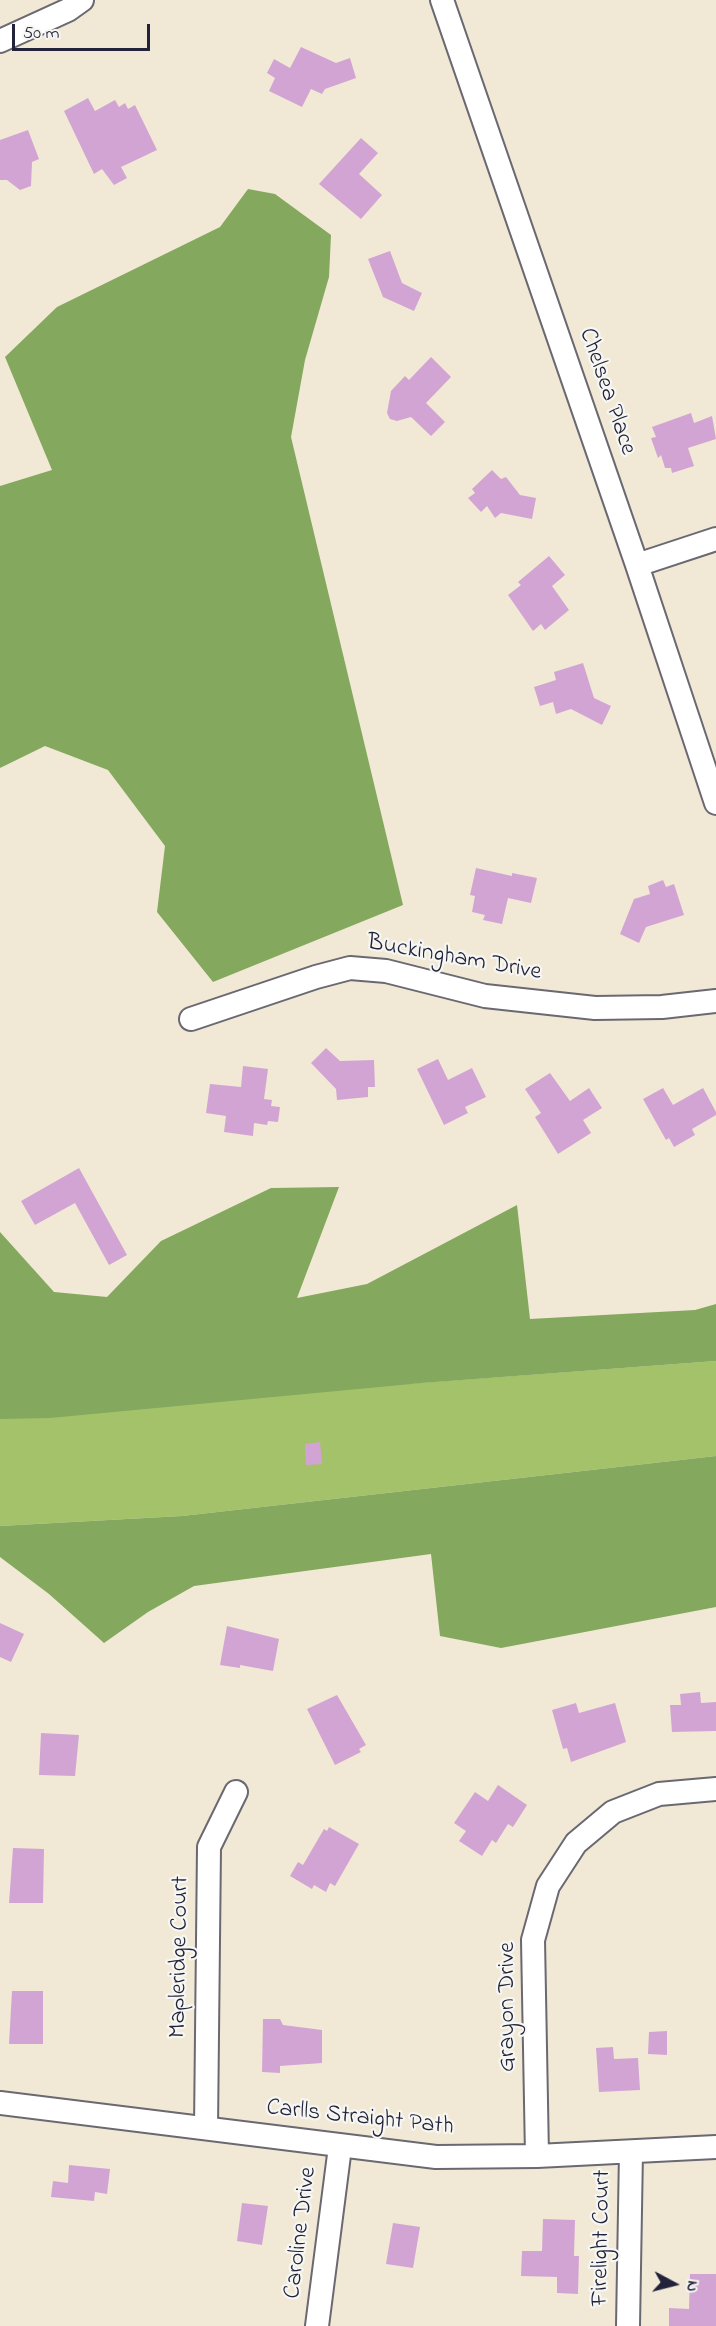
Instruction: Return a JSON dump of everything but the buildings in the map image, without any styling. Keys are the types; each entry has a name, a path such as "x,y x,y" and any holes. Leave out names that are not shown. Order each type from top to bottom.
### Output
{"street":[{"path":"0,42 82,0"},
{"name":"Chelsea Place","path":"442,0 637,565 716,803"},
{"path":"637,565 716,539"},
{"name":"Buckingham Drive","path":"191,1019 316,977 350,968 386,971 485,996 585,1007 662,1007 716,1001"},
{"name":"Grayon Drive","path":"537,2156 533,1940 548,1886 576,1843 613,1812 659,1794 716,1789"},
{"name":"Mapleridge Court","path":"206,2128 209,1847 236,1792"},
{"name":"Carlls Straight Path","path":"0,2103 340,2147 436,2157 537,2156 716,2147"},
{"name":"Caroline Drive","path":"317,2326 340,2147"},
{"name":"Firelight Court","path":"628,2326 631,2152"}],"green space":[{"path":"248,189 275,194 331,235 329,277 305,360 291,437 403,905 213,982 157,912 165,846 108,770 45,746 0,768 0,486 52,470 5,357 57,307 220,227"},
{"path":"339,1187 297,1298 367,1284 517,1205 530,1319 695,1310 716,1304 716,1361 422,1383 50,1418 0,1419 0,1232 54,1292 107,1297 161,1241 271,1188"},
{"path":"716,1361 716,1456 182,1516 0,1526 0,1414"},
{"path":"716,1456 716,1607 501,1648 440,1636 431,1554 194,1586 148,1612 104,1643 49,1594 0,1557 0,1526 182,1516"}]}
